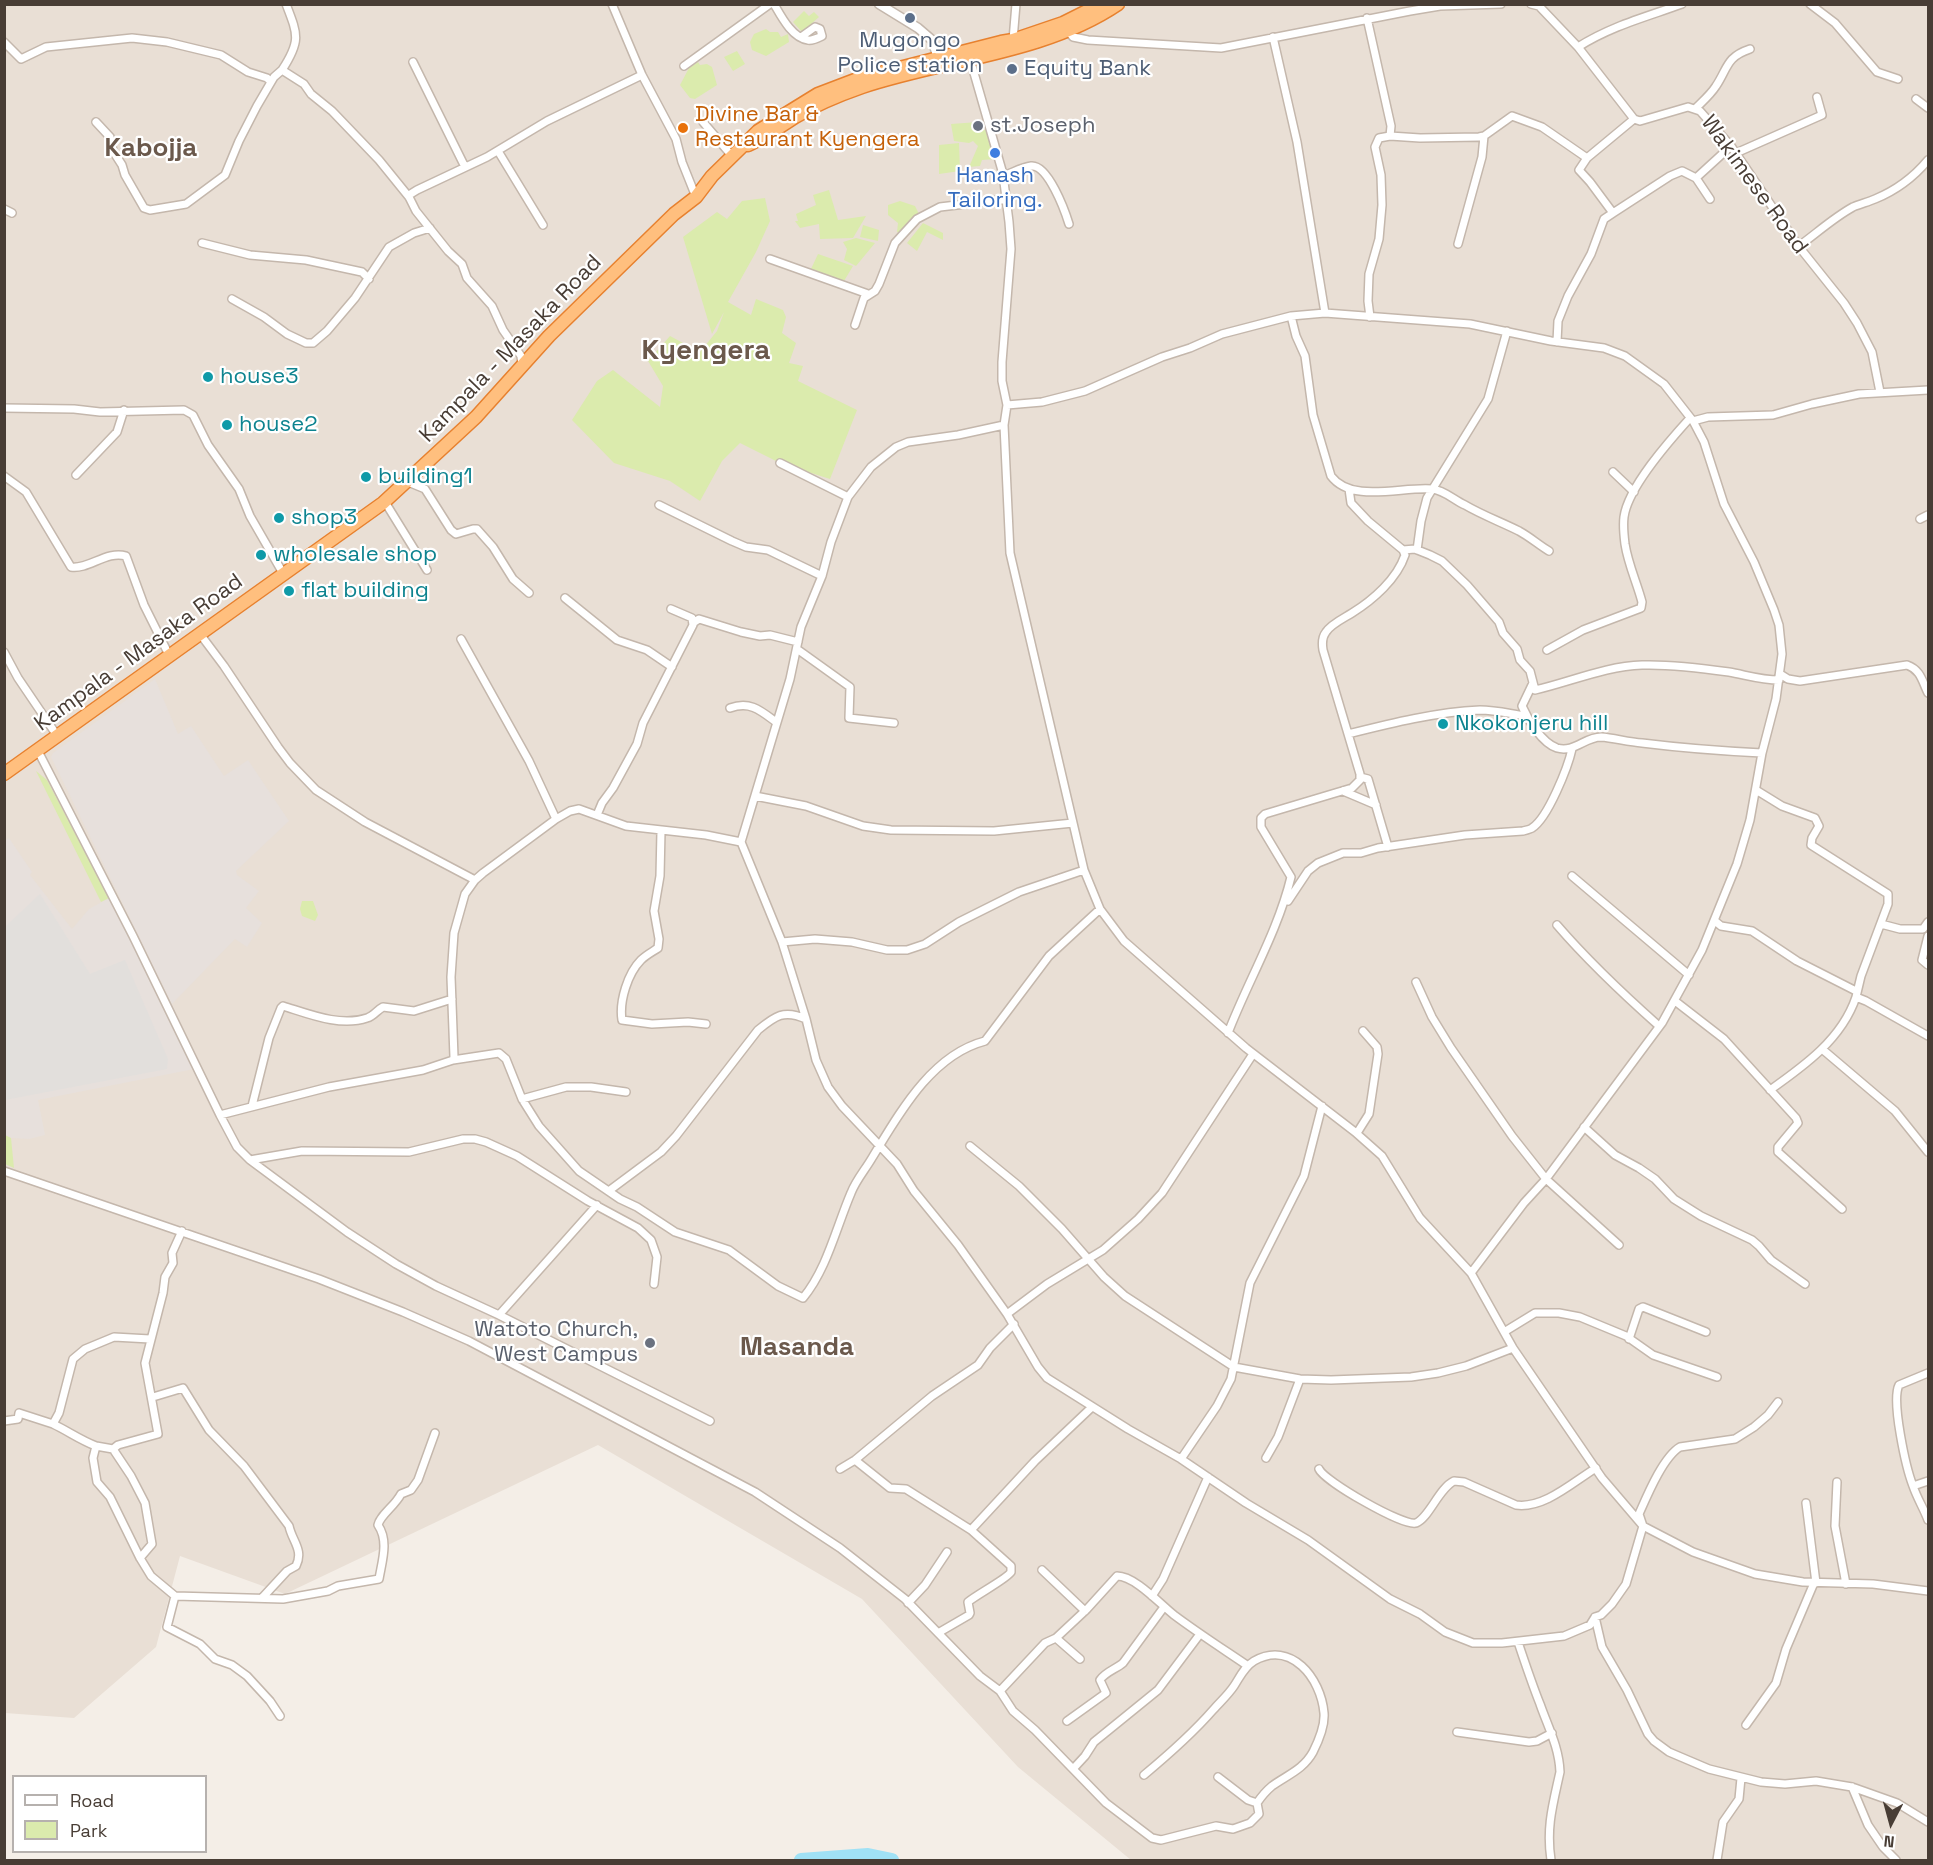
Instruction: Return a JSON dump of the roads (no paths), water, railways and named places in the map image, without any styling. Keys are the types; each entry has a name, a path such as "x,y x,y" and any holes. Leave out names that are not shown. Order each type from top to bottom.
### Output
{"highway":[{"name":"Kampala - Masaka Road","path":"4,774 385,502 476,417 549,336 674,214 696,197 758,131 830,88 860,78 1065,27 1101,4"},
{"name":"Kampala - Masaka Road","path":"737,152 822,102 841,94 892,78 970,59 1065,27 1118,4"}],"street":[{"path":"96,122 110,136 112,151 122,165 125,175 144,208 150,210 186,204 225,175 239,141 271,82 282,70 293,51 297,39 296,29 286,4"},
{"path":"612,4 642,75 676,139 681,162 696,197"},
{"path":"684,66 772,4 793,31 801,37"},
{"path":"879,4 918,28 932,40 938,58"},
{"path":"1013,40 1016,4"},
{"path":"1065,27 1073,37 1088,40 1221,48 1367,18 1440,6 1500,4"},
{"path":"1530,4 1539,5 1578,47 1634,119 1587,158 1579,170 1613,213"},
{"path":"1578,47 1626,23 1682,4"},
{"path":"1809,4 1835,23 1877,72 1898,79"},
{"path":"1367,18 1391,126 1390,136"},
{"path":"1273,37 1297,142 1325,313"},
{"path":"4,42 21,58 46,47 116,38 153,40 221,55 248,72 267,78 271,82"},
{"path":"1696,108 1715,87 1732,58 1737,53 1750,49"},
{"path":"970,59 1003,176 1007,199 1011,249 1002,381 1007,405 1004,425 1010,553 1084,870 1100,909 1124,941 1228,1033 1357,1133 1389,1164 1420,1218 1471,1274 1514,1348 1596,1468 1642,1526 1693,1552 1748,1572 1815,1583 1874,1584 1929,1592"},
{"path":"413,62 465,167"},
{"path":"282,70 304,84 311,94 332,111 379,160 410,197 416,211 462,264 467,278 492,306 503,330 521,356 522,366"},
{"path":"410,197 417,190 498,151 548,121 642,75"},
{"path":"1696,178 1733,150 1822,115 1817,97"},
{"path":"1916,99 1929,108"},
{"name":"Wakimese Road","path":"1634,119 1640,121 1684,108 1696,108 1733,150 1799,246 1844,303 1872,352 1880,392"},
{"path":"1370,317 1369,274 1379,239 1382,205 1381,175 1375,147 1380,138 1390,136 1454,138 1484,136 1508,117 1517,117 1542,127 1587,158"},
{"path":"703,122 737,152"},
{"path":"1458,244 1482,157 1484,136"},
{"path":"498,151 543,225"},
{"path":"1799,246 1848,210 1902,185 1929,160"},
{"path":"1003,176 1030,166 1037,167 1061,200 1069,224"},
{"path":"1557,342 1558,321 1568,296 1591,254 1604,219 1678,172 1685,172 1696,178 1710,199"},
{"path":"855,324 864,298 875,291 879,284 895,243 917,219 939,207 1007,199"},
{"path":"4,209 12,213"},
{"path":"232,299 264,317 287,334 306,343 313,342 334,323 369,279 390,247 399,239 430,228"},
{"path":"202,243 250,255 306,260 362,272 369,279"},
{"path":"770,259 868,294"},
{"path":"1007,405 1042,402 1085,391 1162,357 1222,334 1291,316 1325,313 1470,324 1557,342 1590,345 1625,356 1664,384 1692,419 1704,442 1724,504 1762,578 1774,610 1781,639 1782,654 1776,699 1737,864 1715,921 1689,975 1659,1026 1546,1179 1524,1203 1471,1274"},
{"path":"1291,316 1296,336 1305,356 1313,415 1331,476 1339,485 1349,489 1382,492 1431,489 1442,492 1520,531 1549,551"},
{"path":"1417,550 1421,521 1431,489 1488,399 1507,331"},
{"path":"1547,650 1583,630 1641,608 1642,602 1625,545 1624,516 1634,492 1669,441 1692,419 1773,415 1812,404 1880,392 1929,390"},
{"path":"4,408 74,409 100,412 184,410 193,415 208,445 239,489 250,516 284,575"},
{"path":"76,475 117,432 124,410"},
{"path":"1004,425 958,435 916,440 896,447 871,467 848,497 822,576 807,610 790,680 741,842 782,942 816,1060 828,1087 842,1106 897,1164 933,1216 958,1245 1014,1324 1038,1368 1047,1378 1181,1459 1246,1503 1308,1540 1370,1585 1445,1632 1481,1644 1564,1636 1590,1625 1595,1617 1607,1610 1626,1584 1642,1526 1639,1514 1655,1481 1675,1450 1680,1447 1735,1439 1768,1415 1778,1402"},
{"path":"780,463 848,497"},
{"path":"1613,472 1634,492"},
{"path":"4,476 26,492 71,567 79,568 103,558 126,556 142,601 170,657"},
{"path":"408,482 425,489 451,530 456,534 477,529 493,547 513,579 529,593"},
{"path":"1228,1033 1282,908 1291,877 1263,831 1261,818 1265,814 1343,791 1357,784 1360,777 1322,644 1324,634 1335,624 1368,604 1380,592 1405,555 1403,550 1368,521 1351,502 1349,489"},
{"path":"385,502 427,570"},
{"path":"659,505 732,541 768,550 822,576"},
{"path":"1920,519 1929,515"},
{"path":"1403,550 1417,550 1442,561 1467,585 1499,622 1503,633 1517,649 1520,660 1530,671 1535,690 1607,670 1641,665 1730,672 1763,680 1779,677 1800,681 1907,665 1915,668 1920,674 1929,693"},
{"path":"565,598 617,640 647,650 672,667"},
{"path":"671,609 692,618 693,623"},
{"path":"597,815 633,751 643,723 693,623 699,619 741,632 760,636 770,635 798,646 850,687 849,718 894,723"},
{"path":"200,634 278,747 316,790 365,822 475,880"},
{"path":"460,639 529,761 556,819"},
{"path":"4,652 18,678 58,736"},
{"path":"1533,683 1522,706 1526,716 1549,744 1559,748 1572,748 1593,738 1601,737 1626,742 1713,751 1762,753"},
{"path":"730,708 742,704 755,707 776,722"},
{"path":"1348,734 1436,714 1494,711 1526,716"},
{"path":"1282,908 1308,871 1318,863 1343,853 1361,853 1465,834 1522,831 1531,828 1564,779 1572,748"},
{"path":"38,751 133,936 220,1115 237,1146 250,1160 396,1264 710,1421"},
{"path":"1360,777 1368,779 1388,847"},
{"path":"1756,790 1782,806 1815,818 1819,826 1811,845 1887,892 1889,899 1850,1010 1822,1049 1791,1076 1770,1090"},
{"path":"1343,791 1376,805"},
{"path":"755,796 806,806 863,826 891,830 994,831 1073,824"},
{"path":"453,1060 451,970 454,933 462,912 465,894 475,880 556,819 579,809 626,826 706,835 741,842"},
{"path":"661,831 660,876 654,911 659,939 658,948 640,960 630,978 621,1010 622,1020 652,1024 688,1022 706,1024"},
{"path":"782,942 815,939 852,942 887,950 907,950 925,944 959,922 1019,892 1084,870"},
{"path":"1572,876 1689,975"},
{"path":"220,1115 329,1087 423,1070 453,1060 499,1053 506,1059 522,1099 539,1126 579,1170 620,1199 637,1207 675,1232 729,1250 778,1286 802,1298 820,1271 852,1190 922,1083 948,1060 973,1044 985,1041 1049,956 1100,909"},
{"path":"1715,921 1721,926 1752,931 1797,961 1929,1036"},
{"path":"1881,924 1911,931 1923,929 1929,922"},
{"path":"1557,924 1577,948 1659,1026"},
{"path":"1929,936 1922,960 1929,965"},
{"path":"1416,982 1432,1017 1472,1080 1512,1136 1546,1179 1619,1245"},
{"path":"252,1106 269,1038 283,1006 339,1021 367,1018 383,1007 414,1011 452,999"},
{"path":"1675,1001 1724,1039 1798,1121 1778,1148 1778,1152 1842,1209"},
{"path":"610,1190 661,1152 676,1136 758,1030 779,1015 788,1013 806,1019"},
{"path":"1357,1133 1369,1114 1378,1054 1377,1047 1363,1031"},
{"path":"1822,1049 1895,1111 1929,1152"},
{"path":"1007,1314 1047,1284 1103,1250 1162,1193 1253,1054"},
{"path":"522,1099 566,1087 591,1087 626,1092"},
{"path":"1181,1459 1217,1406 1234,1367 1250,1283 1304,1176 1322,1106"},
{"path":"1584,1127 1615,1155 1654,1179 1674,1199 1701,1216 1752,1240 1771,1260 1805,1284"},
{"path":"250,1160 302,1151 409,1152 445,1143 475,1139 517,1156 638,1228 651,1240 657,1257 654,1284"},
{"path":"970,1146 1019,1186 1125,1296 1234,1367 1300,1379 1382,1379 1438,1373 1466,1366 1514,1348"},
{"path":"4,1171 319,1279 404,1312 490,1352 755,1492 840,1548 908,1603 980,1676 1000,1691 1013,1711 1106,1803 1156,1840 1216,1826 1233,1829 1250,1823 1259,1814 1257,1803 1270,1787 1302,1767 1309,1759 1319,1737 1324,1714 1310,1674 1301,1664 1291,1658 1271,1656 1254,1661 1211,1713 1172,1752 1144,1775"},
{"path":"499,1315 597,1205"},
{"path":"113,1449 118,1445 159,1434 145,1363 165,1277 173,1263 172,1253 182,1231"},
{"path":"1629,1339 1641,1307 1706,1332"},
{"path":"1504,1332 1535,1313 1559,1313 1580,1317 1629,1339 1653,1355 1717,1377"},
{"path":"840,1469 855,1460 932,1396 978,1365 990,1348 1014,1324"},
{"path":"53,1424 59,1413 73,1359 85,1349 114,1337 150,1339"},
{"path":"1929,1373 1899,1385 1896,1396 1900,1429 1913,1486 1929,1520"},
{"path":"1266,1458 1278,1437 1300,1379"},
{"path":"153,1397 183,1388 209,1430 255,1479 289,1526 291,1535 298,1546 300,1560 262,1598"},
{"path":"971,1530 1035,1461 1092,1407"},
{"path":"4,1421 18,1419 19,1413 25,1414 65,1429 79,1440 113,1449 145,1503 152,1544 140,1558"},
{"path":"96,1446 93,1458 97,1482 110,1497 151,1576 175,1596 283,1599 379,1579 385,1543 378,1520 396,1504 401,1494 411,1490 418,1480 435,1433"},
{"path":"855,1460 890,1488 906,1489 971,1530 1011,1566 1011,1572 968,1602 969,1615 938,1633"},
{"path":"1319,1469 1324,1477 1411,1524 1420,1521 1446,1486 1454,1481 1464,1482 1516,1505 1524,1505 1546,1499 1596,1468"},
{"path":"1152,1596 1168,1569 1208,1477"},
{"path":"1913,1486 1929,1481"},
{"path":"1837,1482 1835,1526 1846,1584"},
{"path":"1746,1725 1776,1683 1786,1649 1815,1583 1806,1503"},
{"path":"908,1603 922,1589 947,1552"},
{"path":"1042,1570 1085,1611"},
{"path":"1000,1691 1045,1644 1056,1638 1085,1611 1117,1576 1124,1576 1200,1634 1248,1666"},
{"path":"175,1596 167,1627 200,1644 215,1659 231,1665 247,1676 270,1701 280,1716"},
{"path":"1067,1721 1106,1693 1100,1680 1101,1677 1123,1663 1164,1607"},
{"path":"1595,1617 1605,1654 1627,1690 1648,1734 1669,1752 1696,1764 1771,1784 1807,1781 1852,1787 1897,1803 1929,1822"},
{"path":"1073,1768 1094,1742 1158,1690 1200,1634"},
{"path":"1056,1638 1080,1659"},
{"path":"1518,1642 1540,1707 1556,1744 1560,1772 1548,1823 1551,1860"},
{"path":"1457,1732 1529,1742 1537,1741 1552,1733"},
{"path":"1218,1777 1248,1800 1257,1803"},
{"path":"1718,1860 1723,1822 1739,1799 1742,1778"},
{"path":"1852,1787 1868,1825 1883,1847 1896,1860"}],"waterway":[{"path":"801,1860 868,1855 892,1860"}],"place":[{"name":"Mugongo Police station","path":"910,18"},
{"name":"Equity Bank","path":"1012,69"},
{"name":"st.Joseph","path":"978,126"},
{"name":"Divine Bar & Restaurant Kyengera","path":"683,128"},
{"name":"Hanash Tailoring.","path":"995,153"},
{"name":"house3","path":"208,377"},
{"name":"house2","path":"227,425"},
{"name":"building1","path":"366,477"},
{"name":"shop3","path":"279,518"},
{"name":"wholesale shop","path":"261,555"},
{"name":"flat building","path":"289,591"},
{"name":"Nkokonjeru hill","path":"1443,724"},
{"name":"Watoto Church, West Campus","path":"650,1343"}],"district":[{"name":"Kabojja","path":"151,149"},
{"name":"Kyengera","path":"706,351"},
{"name":"Masanda","path":"797,1348"}]}
